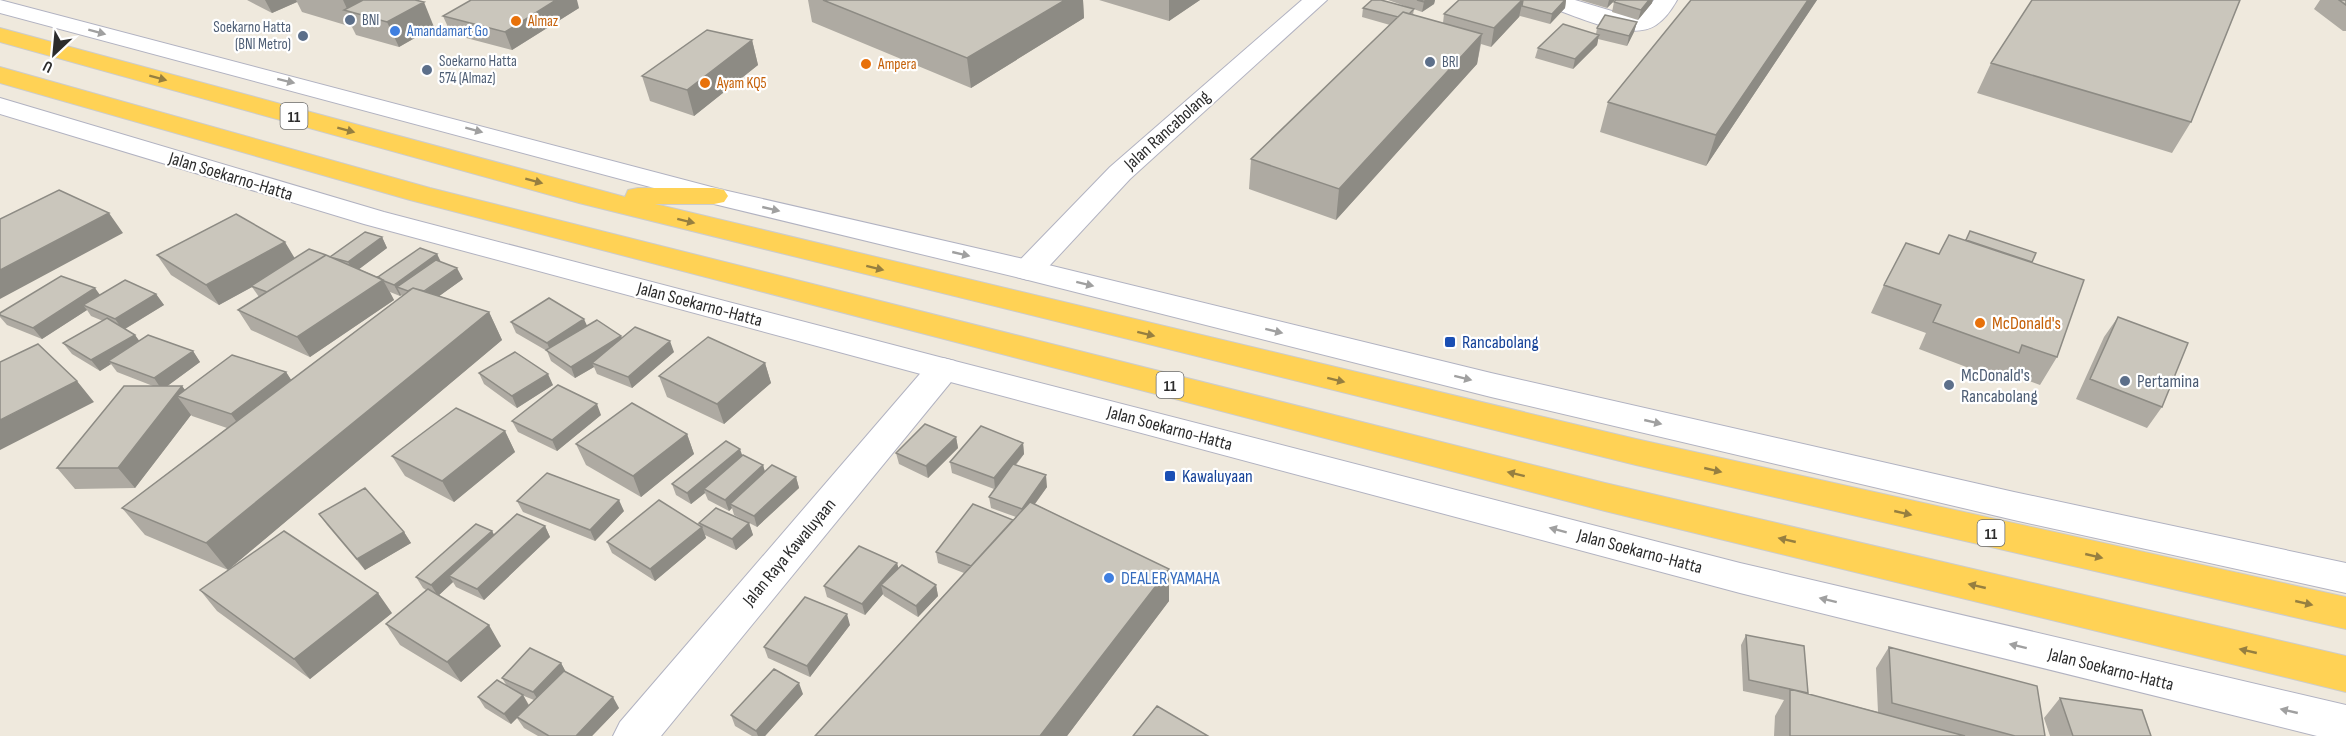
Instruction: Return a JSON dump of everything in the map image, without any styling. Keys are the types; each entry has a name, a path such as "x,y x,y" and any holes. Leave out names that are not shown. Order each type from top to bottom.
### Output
{"highway":[{"name":"11","path":"0,35 588,196 1624,449 2346,613"},
{"name":"Jalan Soekarno-Hatta","path":"0,75 420,194 1605,497 2346,674"},
{"path":"588,196 714,196"}],"main road":[{"name":"Jalan Rancabolang","path":"1028,270 1120,173 1316,0"},
{"path":"1552,0 1624,24 1636,25 1648,22 1666,0"},
{"path":"0,6 714,196 1028,270 1491,385 2014,506 2346,578"},
{"name":"Jalan Soekarno-Hatta","path":"0,106 374,218 943,369 1740,578 2181,687 2346,724"},
{"name":"Jalan Raya Kawaluyaan","path":"635,736 943,369"}],"building":[{"path":"363,0 424,2 387,22 344,10"},
{"path":"471,0 556,0 505,32 443,16"},
{"path":"823,0 1065,0 967,58"},
{"path":"1372,0 1381,0 1414,9 1409,14 1403,12 1398,17 1363,8"},
{"path":"1459,0 1522,0 1494,28 1444,14"},
{"path":"1523,0 1565,0 1552,14 1522,6"},
{"path":"1616,0 1649,0 1641,10 1614,2"},
{"path":"1691,0 1808,0 1716,135 1608,102"},
{"path":"2032,0 2240,0 2191,122 1991,63"},
{"path":"1403,12 1482,34 1339,189 1251,159"},
{"path":"1605,15 1637,22 1629,36 1597,28"},
{"path":"1563,24 1599,35 1575,59 1538,48"},
{"path":"707,30 752,40 687,90 642,76"},
{"path":"59,190 109,213 0,270 0,219"},
{"path":"236,214 285,242 206,285 157,255"},
{"path":"1970,231 2036,253 2032,262 1966,240"},
{"path":"365,232 382,237 348,262 330,257"},
{"path":"1949,235 2084,280 2057,357 2022,345 2019,353 1933,322 1941,305 1884,285 1906,243 1939,254"},
{"path":"420,248 437,254 394,285 378,277"},
{"path":"309,249 326,255 267,292 251,286"},
{"path":"326,255 383,280 297,337 238,310"},
{"path":"436,260 457,268 424,291 413,288 408,291 397,287"},
{"path":"61,276 95,288 33,328 0,315 0,313"},
{"path":"125,280 156,294 115,319 83,305"},
{"path":"413,288 489,312 206,543 122,508"},
{"path":"549,298 584,319 547,343 511,322"},
{"path":"2118,317 2188,343 2162,407 2090,379"},
{"path":"107,318 135,335 91,360 63,343"},
{"path":"597,320 621,336 571,367 546,350"},
{"path":"635,327 670,341 628,377 592,363"},
{"path":"148,335 193,351 154,378 108,361"},
{"path":"708,337 765,363 717,404 659,376"},
{"path":"38,344 77,381 0,420 0,362"},
{"path":"515,352 548,374 512,396 479,373"},
{"path":"232,355 286,372 231,414 177,396"},
{"path":"558,385 597,404 552,440 512,421"},
{"path":"124,386 182,386 118,468 57,468"},
{"path":"632,403 687,434 633,476 576,444"},
{"path":"456,408 505,431 442,481 392,456"},
{"path":"925,424 956,437 926,466 896,453"},
{"path":"981,426 1023,443 994,478 950,462"},
{"path":"726,441 740,449 687,493 672,484"},
{"path":"743,455 763,465 725,500 704,489"},
{"path":"1013,464 1046,475 1022,509 989,497"},
{"path":"772,465 796,477 754,516 730,504"},
{"path":"547,473 619,500 590,530 517,501"},
{"path":"365,488 404,532 357,559 319,514"},
{"path":"659,500 702,527 650,569 607,542"},
{"path":"1030,502 1169,569 1040,736 815,736"},
{"path":"973,504 1013,520 971,566 936,552"},
{"path":"716,508 749,523 732,539 699,523"},
{"path":"517,514 545,526 477,589 449,576"},
{"path":"476,524 492,531 431,585 416,577"},
{"path":"284,531 378,593 294,659 200,590"},
{"path":"859,546 897,563 862,604 824,586"},
{"path":"902,565 936,585 916,606 881,585"},
{"path":"428,589 489,625 447,662 386,624"},
{"path":"805,597 847,614 807,666 764,647"},
{"path":"1746,635 1804,646 1808,693 1749,680"},
{"path":"1889,647 2037,686 2045,736 2015,736 1892,703"},
{"path":"530,648 561,663 533,692 502,678"},
{"path":"774,669 799,683 756,731 731,715"},
{"path":"564,671 613,697 576,736 549,736 517,717"},
{"path":"497,680 523,695 504,714 478,697"},
{"path":"1790,689 1965,736 1790,736"},
{"path":"2060,698 2142,710 2151,736 2073,736"},
{"path":"1157,706 1208,736 1133,736"}],"place":[{"name":"BNI","path":"350,20"},
{"name":"Almaz","path":"516,21"},
{"name":"Amandamart Go","path":"395,31"},
{"name":"Soekarno Hatta (BNI Metro)","path":"303,36"},
{"name":"BRI","path":"1430,62"},
{"name":"Ampera","path":"866,64"},
{"name":"Soekarno Hatta 574 (Almaz)","path":"427,70"},
{"name":"Ayam KQ5","path":"705,83"},
{"name":"McDonald's","path":"1980,323"},
{"name":"Rancabolang","path":"1450,342"},
{"name":"Pertamina","path":"2125,381"},
{"name":"McDonald's Rancabolang","path":"1949,385"},
{"name":"Kawaluyaan","path":"1170,476"},
{"name":"DEALER YAMAHA","path":"1109,578"}]}
